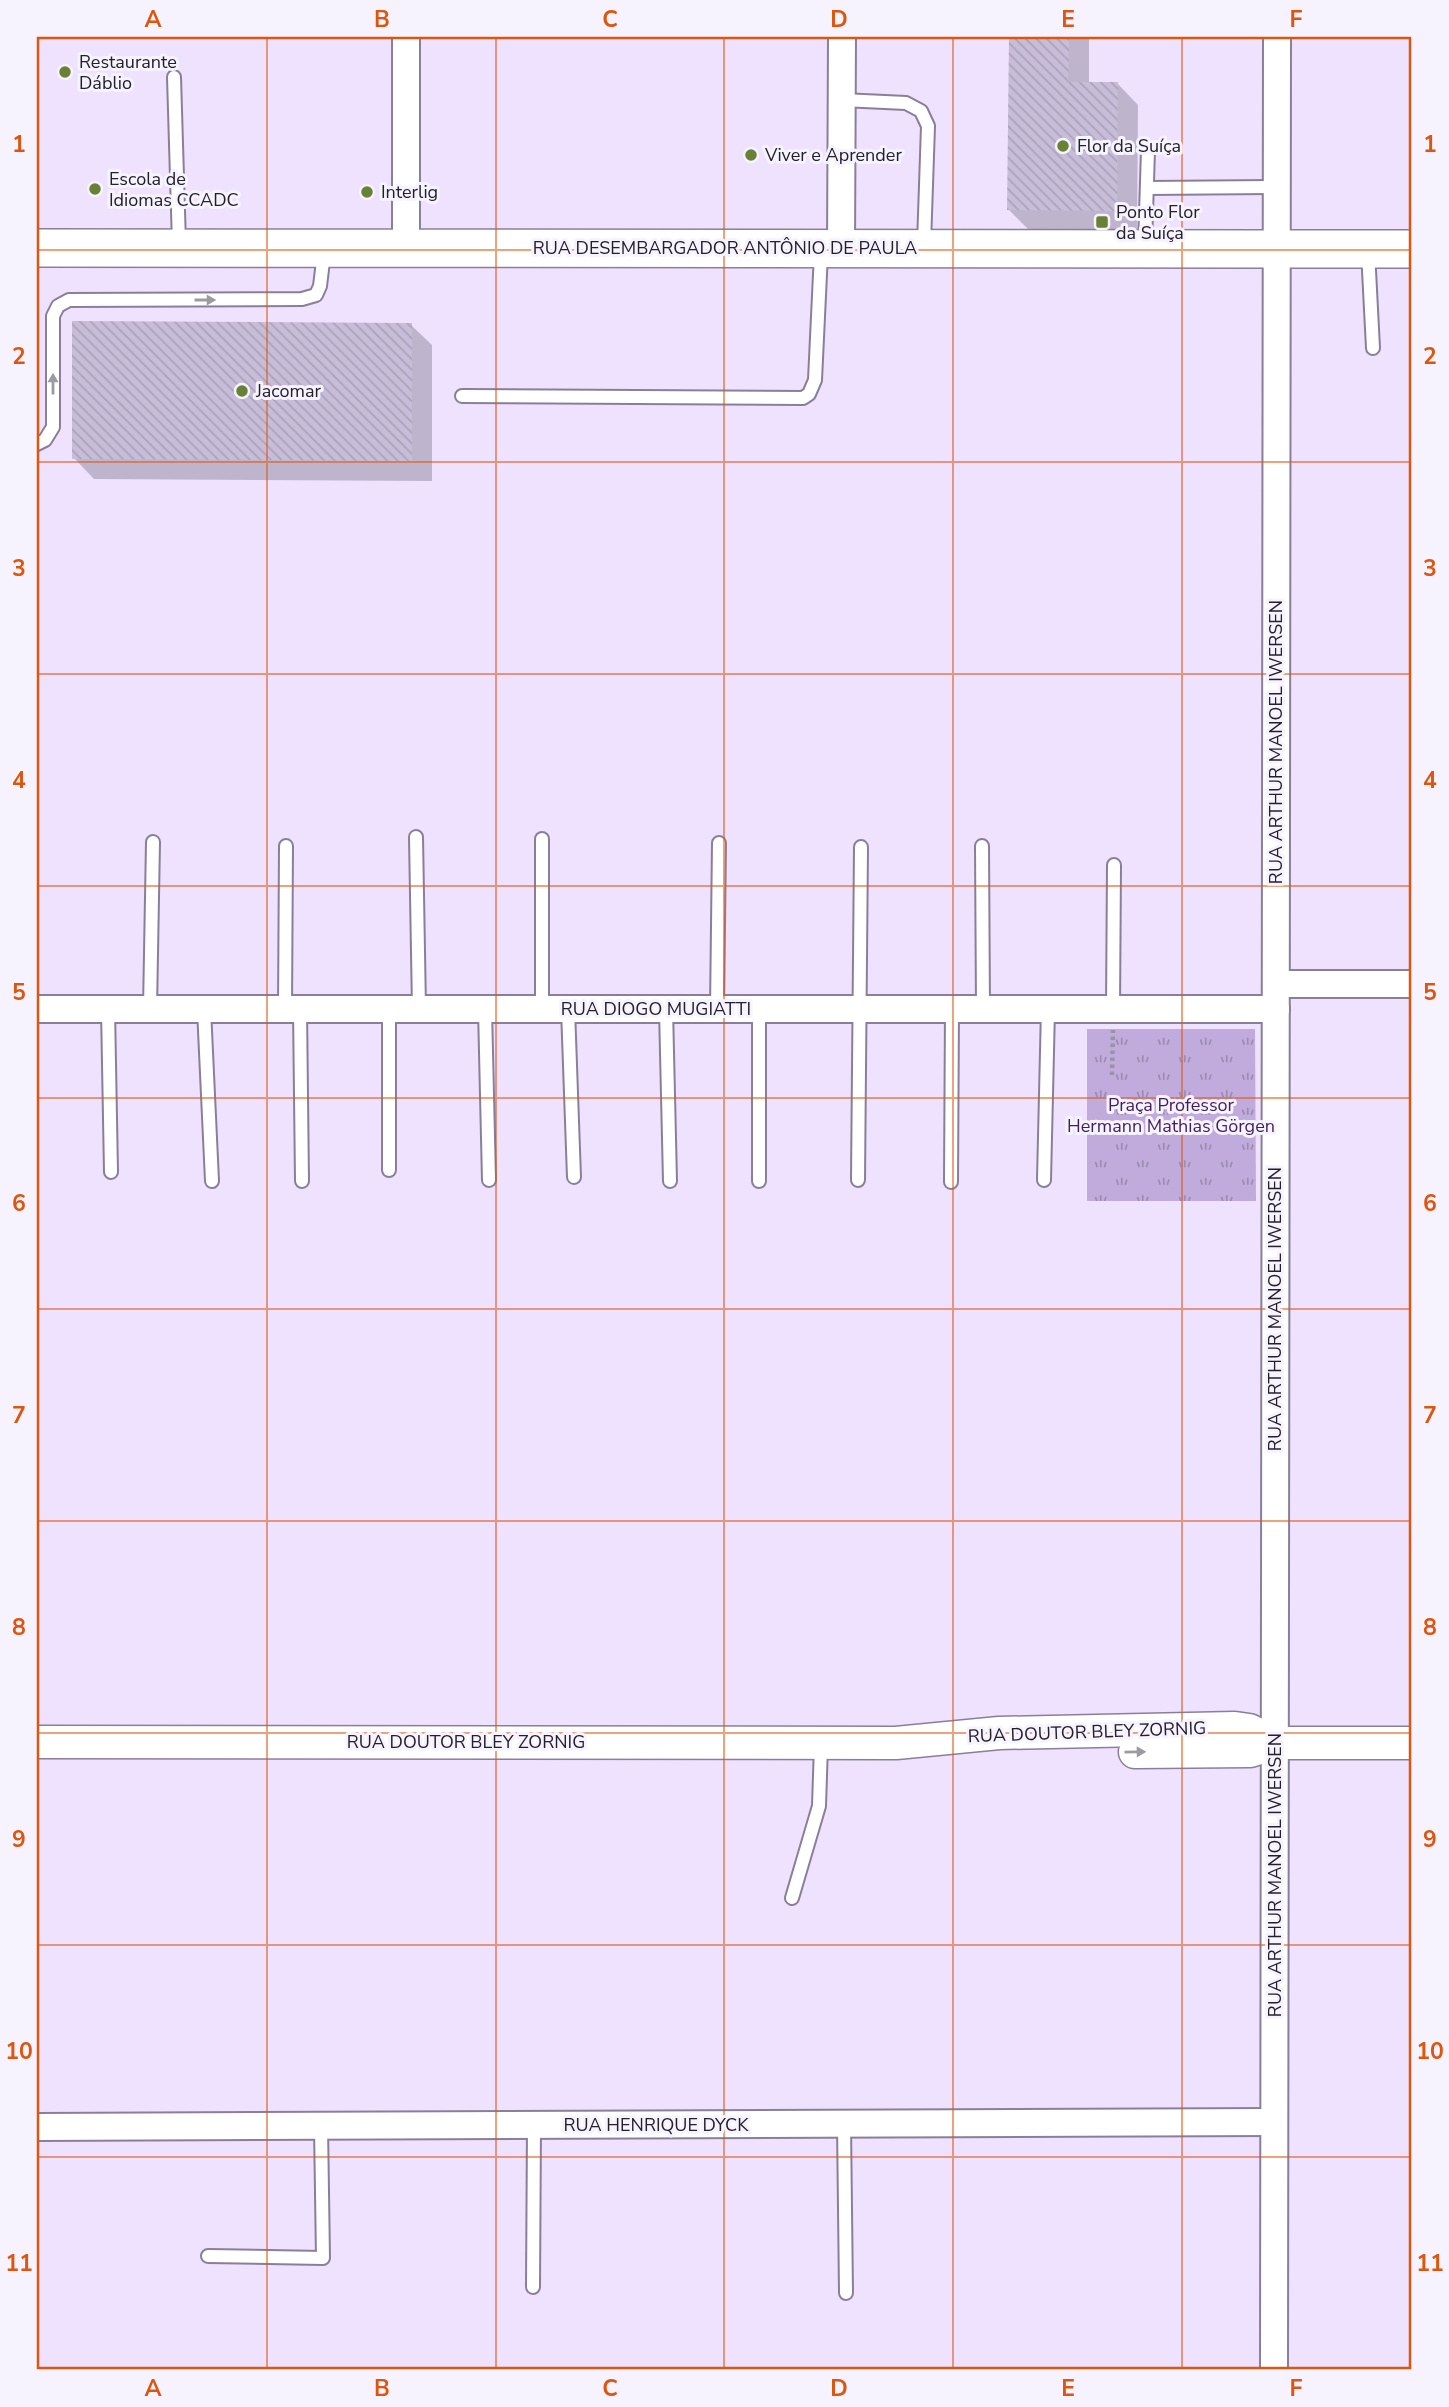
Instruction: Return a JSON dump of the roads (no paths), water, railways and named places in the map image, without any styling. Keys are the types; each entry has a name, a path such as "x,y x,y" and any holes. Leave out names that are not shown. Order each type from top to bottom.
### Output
{"main road":[{"name":"RUA DESEMBARGADOR ANTÔNIO DE PAULA","path":"37,248 1412,249"}],"street":[{"path":"406,37 406,248"},
{"path":"831,249 842,100 842,37"},
{"name":"RUA ARTHUR MANOEL IWERSEN","path":"1274,2370 1277,37"},
{"name":"RUA DIOGO MUGIATTI","path":"37,1009 1113,1009 1412,984"},
{"name":"RUA DOUTOR BLEY ZORNIG","path":"37,1742 896,1743 999,1733 1235,1728 1249,1730 1275,1743 1412,1743"},
{"name":"RUA HENRIQUE DYCK","path":"37,2127 1274,2122"}],"lane":[{"path":"174,77 179,248"},
{"path":"842,100 906,103 921,111 928,125 924,248"},
{"path":"1145,249 1148,150"},
{"path":"1147,188 1276,187"},
{"path":"37,444 45,440 53,427 53,316 58,306 69,300 302,299 316,295 320,286 324,248"},
{"path":"462,396 803,398 809,394 815,380 831,249"},
{"path":"1368,249 1373,348"},
{"path":"416,837 419,1009"},
{"path":"542,839 542,1009"},
{"path":"150,1009 153,842"},
{"path":"717,1009 719,844"},
{"path":"286,846 302,1181"},
{"path":"982,846 983,1009"},
{"path":"858,1180 861,847"},
{"path":"1113,1009 1114,865"},
{"path":"108,1009 111,1172"},
{"path":"204,1009 212,1181"},
{"path":"389,1009 389,1170"},
{"path":"485,1009 489,1180"},
{"path":"568,1009 575,1177"},
{"path":"666,1009 670,1181"},
{"path":"759,1009 759,1181"},
{"path":"951,1182 952,1009"},
{"path":"1044,1180 1048,1009"},
{"path":"792,1898 819,1805 821,1743"},
{"path":"844,2124 846,2293"},
{"path":"533,2287 534,2125"},
{"path":"208,2256 323,2258 321,2126"}],"place":[{"name":"Restaurante Dáblio","path":"65,72"},
{"name":"Flor da Suíça","path":"1063,146"},
{"name":"Viver e Aprender","path":"751,155"},
{"name":"Escola de Idiomas CCADC","path":"95,189"},
{"name":"Interlig","path":"367,192"},
{"name":"Ponto Flor da Suíça","path":"1102,222"},
{"name":"Jacomar","path":"242,391"}],"park label":[{"name":"Praça Professor Hermann Mathias Görgen","path":"1171,1115"}]}
